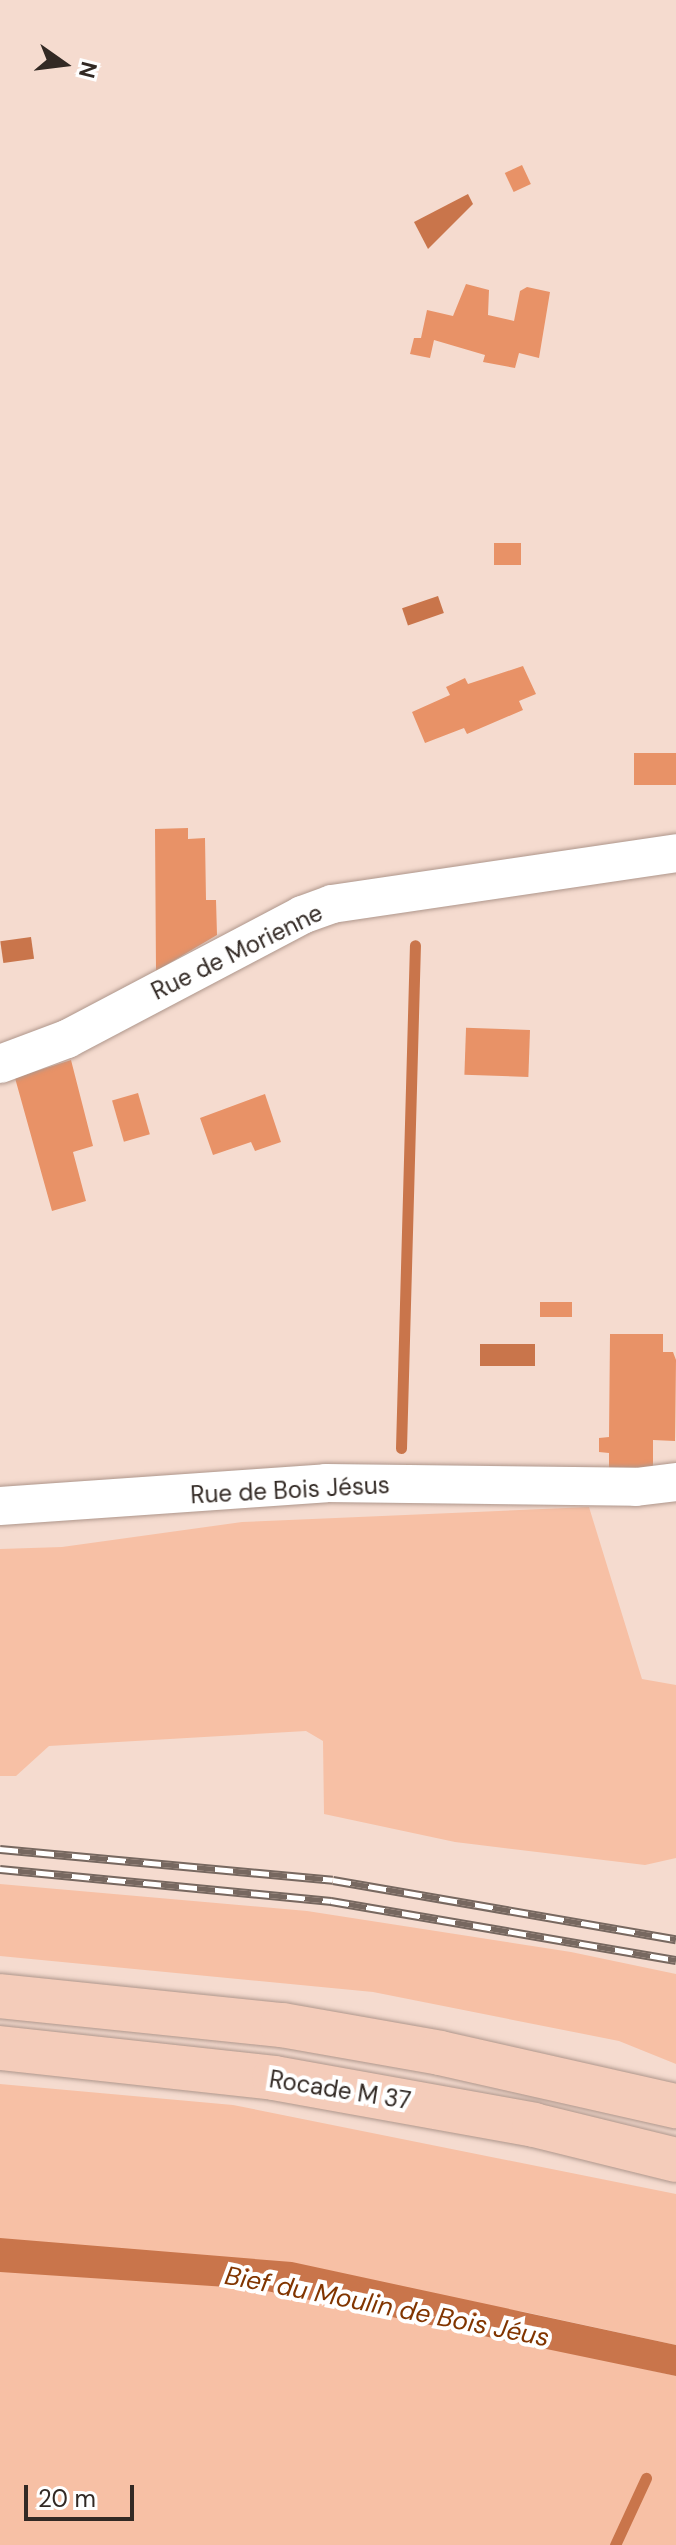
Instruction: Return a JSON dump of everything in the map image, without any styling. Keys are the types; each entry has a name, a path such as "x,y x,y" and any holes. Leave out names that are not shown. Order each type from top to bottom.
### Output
{"highway":[{"path":"0,1996 282,2025 440,2053 676,2106"},
{"name":"Rocade M 37","path":"0,2048 274,2078 534,2125 676,2160"}],"street":[{"name":"Rue de Morienne","path":"0,1064 67,1039 302,915 332,904 676,853"},
{"name":"Rue de Bois Jésus","path":"0,1506 326,1483 636,1487 676,1482"}],"shaded area":[{"path":"589,1507 642,1679 676,1685 676,1858 645,1865 455,1842 324,1814 323,1741 306,1731 49,1746 16,1776 0,1776 0,1549 62,1547 242,1522"},
{"path":"0,1884 307,1911 571,1952 676,1974 676,2064 619,2041 373,1992 0,1956"},
{"path":"0,2084 233,2105 676,2194 676,2345 520,2311 351,2303 676,2376 676,2545 0,2545"}],"water":[{"path":"468,194 473,204 428,249 414,222"},
{"path":"438,596 444,613 408,625 402,608"},
{"path":"31,937 34,959 3,963 0,941"},
{"path":"480,1344 535,1344 535,1366 480,1366"},
{"name":"Bief du Moulin de Bois Jéus","path":"0,2238 292,2262 676,2345 676,2376 257,2289 0,2272"}],"building":[{"path":"522,165 531,184 514,192 505,173"},
{"path":"466,284 489,290 488,315 514,321 520,291 527,287 550,292 539,358 519,353 515,368 483,362 485,355 434,340 430,358 410,354 414,338 421,338 427,310 453,316"},
{"path":"494,543 521,543 521,565 494,565"},
{"path":"523,666 536,694 519,701 523,710 467,734 464,728 425,743 412,712 450,695 446,687 465,678 468,684"},
{"path":"634,753 676,753 676,785 634,785"},
{"path":"188,828 188,839 205,838 206,900 216,900 217,935 156,971 155,829"},
{"path":"466,1028 530,1030 528,1077 464,1075"},
{"path":"71,1060 93,1146 73,1152 86,1201 52,1211 15,1078"},
{"path":"138,1093 150,1134 124,1142 112,1100"},
{"path":"265,1094 281,1142 255,1151 251,1142 213,1155 200,1118"},
{"path":"540,1302 572,1302 572,1317 540,1317"},
{"path":"610,1334 663,1334 663,1352 673,1352 676,1360 675,1441 653,1440 653,1474 609,1473 609,1453 599,1452 599,1438 609,1437"}],"waterway":[{"path":"401,1448 415,945"},
{"path":"615,2545 646,2478"}],"railway":[{"path":"0,1849 333,1880 676,1939"},
{"path":"0,1869 331,1901 676,1960"}]}
